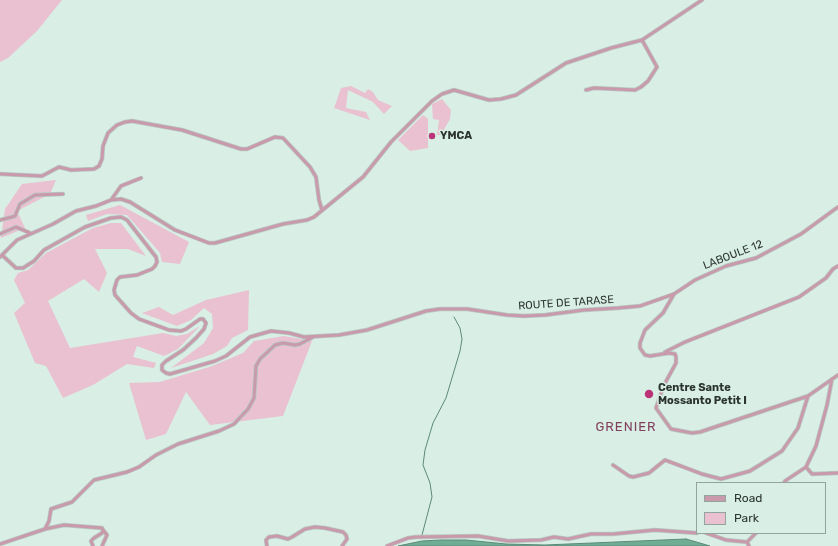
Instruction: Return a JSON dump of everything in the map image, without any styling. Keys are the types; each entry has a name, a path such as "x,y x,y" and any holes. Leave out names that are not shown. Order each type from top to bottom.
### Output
{"street":[{"path":"1,256 17,240 30,233 53,224 76,211 112,200 130,202 175,230 208,243 231,240 283,224 307,220 314,217 363,177 391,142 432,101 442,94 454,90 489,100 500,99 516,94 566,63 611,48 642,40 702,0"},
{"path":"586,90 594,88 635,90 648,81 657,67 642,40"},
{"path":"0,174 42,176 59,167 71,170 94,169 99,166 102,159 103,146 108,133 117,124 125,122 182,130 241,149 247,149 275,137 283,138 310,167 316,178 322,210"},
{"path":"112,200 120,186 141,178"},
{"path":"0,220 14,216 20,204 36,195 63,194"},
{"name":"LABOULE 12","path":"674,294 695,280 726,266 756,258 801,234 838,207"},
{"name":"ROUTE DE TARASE","path":"1,256 16,268 23,268 34,261 44,250 85,227 111,218 121,218 127,220 156,258 157,262 152,269 137,275 120,277 117,280 114,290 115,296 123,305 139,318 169,330 181,331 200,319 203,319 206,323 204,329 196,338 183,350 162,365 162,370 170,374 215,361 226,356 250,337 271,331 289,333 304,337 313,337 355,333 426,311 440,309 467,309 507,315 545,315 584,310 640,306 674,294"},
{"path":"0,234 16,227 30,233"},
{"path":"661,354 691,339 799,297 826,278 838,266"},
{"path":"674,294 663,313 645,330 640,343 640,348 645,355 675,354 676,364 664,385 656,408 671,429 692,433 700,432 808,396 838,375"},
{"path":"45,529 49,521 51,509 72,502 94,480 127,472 139,467 156,455 183,442 209,435 234,424 248,409 254,398 256,366 260,359 275,345 283,343 295,345 300,344 313,337"},
{"path":"784,482 806,467 816,446 832,379"},
{"path":"613,465 625,474 633,477 649,473 664,460 702,474 721,479 750,471 782,451 798,428 808,396"},
{"path":"806,467 812,474 838,473"},
{"path":"0,544 45,529 64,525 102,528 107,535 102,546"},
{"path":"267,546 266,540 269,537 277,536 288,539 305,529 315,527 343,532 347,540 342,546"},
{"path":"93,546 91,544 92,540 102,533 103,530"},
{"path":"387,546 416,536 478,536 508,541 541,540 554,537 568,539 591,534 613,534 655,530 696,533"},
{"path":"709,534 726,540 747,542"},
{"path":"747,542 755,534"},
{"path":"747,542 749,546"}],"green space":[{"path":"0,0 62,0 37,31 8,58 0,62"},
{"path":"351,86 365,93 368,89 373,92 378,100 392,106 384,114 373,102 348,90 346,108 366,112 370,120 334,108 341,88"},
{"path":"442,99 451,110 450,119 441,135 437,135 439,120 433,119 432,104"},
{"path":"423,115 428,119 428,148 410,151 398,140"},
{"path":"56,180 50,194 17,211 25,228 1,238 5,209 22,184"},
{"path":"120,205 189,242 180,264 162,262 160,253 127,215 107,214 88,221 86,215"},
{"path":"111,223 121,223 146,256 128,249 95,249 107,273 99,292 84,279 48,301 70,348 163,333 176,336 187,334 200,326 178,349 164,356 137,346 133,357 156,363 154,368 127,364 93,385 63,398 46,366 35,363 14,313 25,303 14,280 18,273 28,270 46,253 93,228"},
{"path":"249,290 248,330 232,338 227,346 213,354 171,368 204,343 213,328 212,314 204,308 191,320 177,326 142,313 159,307 173,315 206,300"},
{"path":"284,336 312,341 283,416 210,425 186,392 166,434 146,440 129,383 160,382 212,366 243,353 254,341"}],"shaded area":[{"path":"686,539 710,546 398,546 422,541 440,540 466,540 506,544 545,545"}],"waterway":[{"path":"422,535 432,497 430,483 423,465 425,450 433,423 446,398 460,351 462,339 460,328 454,317"}],"place":[{"name":"YMCA","path":"432,136"},
{"name":"Centre Sante Mossanto Petit I","path":"649,394"}],"district":[{"name":"GRENIER","path":"626,427"}]}
